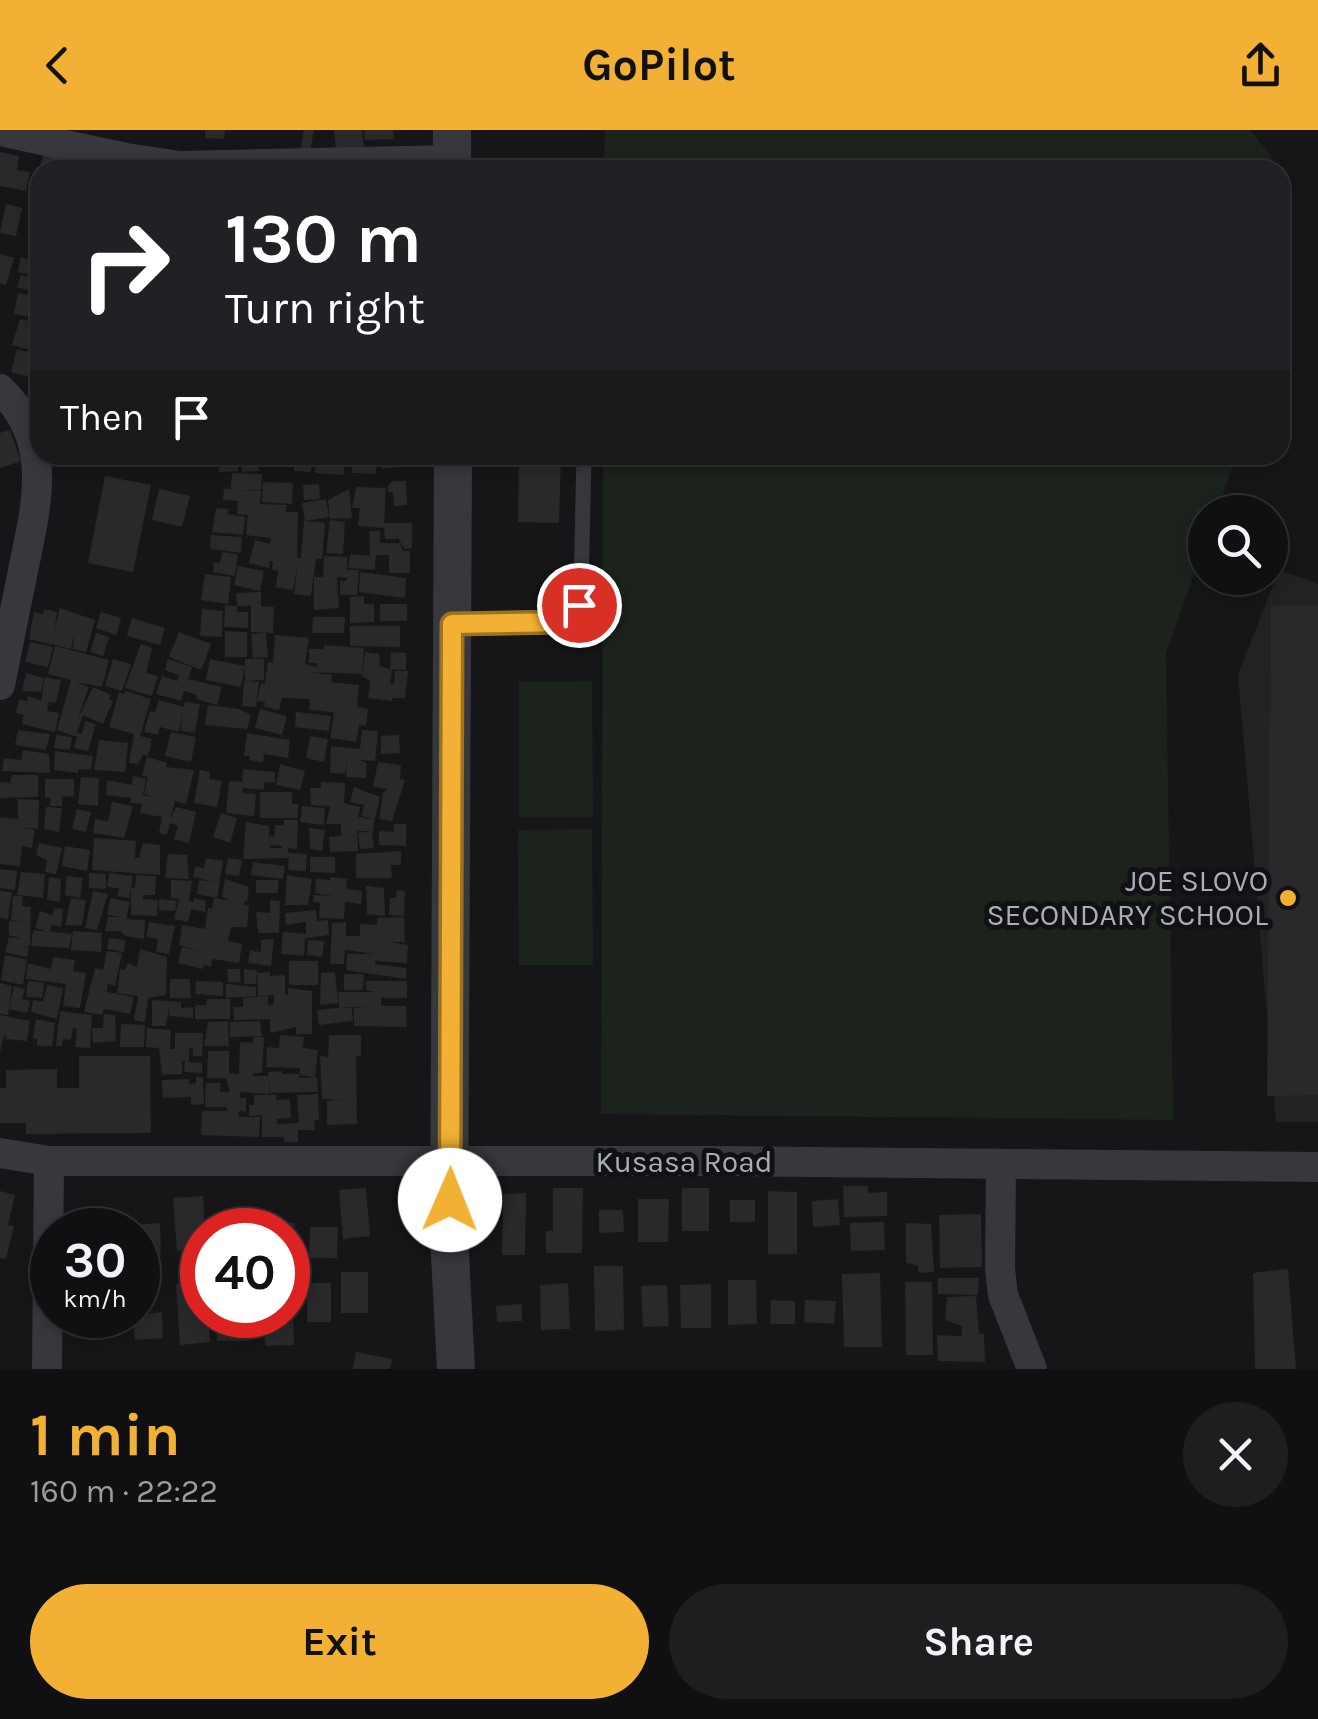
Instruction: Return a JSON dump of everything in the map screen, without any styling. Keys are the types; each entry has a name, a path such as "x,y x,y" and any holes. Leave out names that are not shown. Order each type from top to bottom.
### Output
{"street":[{"path":"0,131 140,160"},
{"path":"306,160 452,153"},
{"path":"0,389 11,400 30,435"},
{"path":"0,685 38,495 37,465"},
{"path":"453,465 450,1301 456,1369"},
{"name":"Kusasa Road","path":"0,1153 50,1161 721,1160 1318,1167"},
{"path":"47,1369 50,1161"},
{"path":"1002,1164 1003,1295 1032,1369"}],"lane":[{"path":"452,624 547,624 573,616 581,590 584,465"}],"shaded area":[{"path":"605,130 1250,130 1272,157 1272,160 604,160"},
{"path":"603,465 1233,465 1222,495 1188,495 1188,591 1166,653 1173,1120 601,1114"},
{"name":"JOE SLOVO SECONDARY SCHOOL","path":"1288,573 1318,584 1318,1122 1276,1122 1238,674 1269,595 1288,595"},
{"path":"592,681 593,817 519,817 519,682"},
{"path":"592,829 593,965 519,965 518,830"}],"building":[{"path":"205,130 225,130 224,139 205,138"},
{"path":"304,130 314,130 310,152 300,151"},
{"path":"334,130 362,130 365,157 337,160"},
{"path":"364,130 393,130 394,139 365,140"},
{"path":"45,149 74,157 73,160 42,160"},
{"path":"0,152 19,156 17,170 30,172 26,191 0,186"},
{"path":"6,204 22,208 16,236 0,233"},
{"path":"0,254 14,258 6,285 0,283"},
{"path":"21,257 30,259 30,275 18,272"},
{"path":"21,275 30,278 30,291 17,287"},
{"path":"18,293 30,295 30,317 14,314"},
{"path":"20,319 30,322 30,350 12,345"},
{"path":"17,349 30,352 30,377 11,372"},
{"path":"10,430 21,461 0,468 0,433"},
{"path":"218,465 238,465 238,471 219,472"},
{"path":"242,465 258,465 259,471 242,472"},
{"path":"294,465 311,465 311,472 294,471"},
{"path":"315,465 344,465 344,475 315,473"},
{"path":"352,465 376,465 376,474 352,473"},
{"path":"519,465 561,465 559,523 518,522"},
{"path":"232,473 262,474 261,490 237,490 261,491 260,504 286,505 286,512 298,512 297,558 301,558 304,521 325,523 322,559 316,559 311,596 294,594 298,562 293,590 276,587 278,571 272,570 273,562 270,561 269,568 249,563 255,540 270,544 271,538 246,535 248,515 237,514 238,501 223,500 224,489 231,489"},
{"path":"105,476 151,485 133,572 88,563"},
{"path":"393,481 406,481 407,505 394,506 393,493 388,492"},
{"path":"263,482 293,483 292,504 262,502"},
{"path":"319,484 320,499 304,500 303,485"},
{"path":"356,487 386,488 384,523 412,523 412,548 404,549 396,534 398,539 385,539 384,528 358,526 360,508 352,508"},
{"path":"159,489 190,496 182,527 152,520"},
{"path":"349,489 352,518 330,519 328,500"},
{"path":"326,499 329,517 305,521 302,503"},
{"path":"216,508 245,517 243,535 212,532"},
{"path":"330,520 345,522 343,554 326,553"},
{"path":"369,531 380,531 380,543 400,543 403,551 410,551 410,573 389,573 389,555 376,555 375,570 348,568 350,554 370,556"},
{"path":"211,535 242,537 241,553 210,549"},
{"path":"222,552 238,554 235,576 213,572 214,562 220,563"},
{"path":"324,556 347,557 347,570 359,570 357,595 340,595 340,581 347,578 337,577 339,608 314,610 314,577 323,577"},
{"path":"238,566 264,571 260,591 234,585"},
{"path":"360,572 406,578 405,598 359,592"},
{"path":"205,574 231,577 228,604 201,600"},
{"path":"261,592 261,606 274,607 273,633 251,632 251,606 237,606 236,593"},
{"path":"364,596 364,604 374,604 374,622 350,623 350,597"},
{"path":"380,604 407,604 407,621 380,621"},
{"path":"225,605 237,606 237,612 248,612 248,628 224,627"},
{"name":"JOE SLOVO SECONDARY SCHOOL","path":"1318,605 1318,1095 1267,1096 1271,606"},
{"path":"60,608 95,620 86,652 73,649 74,635 71,649 29,639 34,612 57,612 54,632"},
{"path":"202,609 223,611 222,637 200,636"},
{"path":"101,612 121,618 116,635 96,628"},
{"path":"313,617 345,617 344,633 312,633"},
{"path":"132,618 165,628 160,645 127,636"},
{"path":"350,626 400,626 400,647 350,646"},
{"path":"225,631 247,632 247,657 225,657"},
{"path":"179,632 211,644 201,670 169,657"},
{"path":"96,633 109,637 103,656 90,652"},
{"path":"266,633 268,657 253,658 251,634"},
{"path":"275,635 309,638 305,664 317,667 317,663 309,663 309,649 324,649 324,645 364,648 362,674 310,672 332,675 331,682 359,685 357,707 368,709 366,726 359,725 356,742 330,738 334,712 309,710 310,699 282,698 279,710 257,701 261,683 265,684 268,662 273,663"},
{"path":"30,642 53,647 48,667 25,662"},
{"path":"141,644 152,648 146,673 158,676 152,696 125,688"},
{"path":"55,646 109,660 102,687 75,682 89,687 77,721 93,687 111,695 109,699 113,701 103,724 83,715 77,733 82,734 85,721 96,724 88,751 74,748 77,737 57,730 71,680 48,674"},
{"path":"365,652 379,654 380,666 392,670 390,683 394,684 395,671 408,671 405,698 368,698 370,681 362,676"},
{"path":"391,652 406,653 406,670 390,669"},
{"path":"113,659 131,664 122,691 105,686"},
{"path":"168,659 192,667 188,679 222,687 217,705 184,691 181,701 156,694 162,676 177,681 179,675 165,670"},
{"path":"210,659 245,666 241,687 206,680"},
{"path":"245,659 264,659 264,680 245,681"},
{"path":"26,673 44,678 41,692 22,691"},
{"path":"45,677 61,680 56,703 49,702 47,711 59,713 55,732 22,724 24,715 16,713 19,699 27,701 28,696 41,701"},
{"path":"244,681 259,682 256,707 242,706"},
{"path":"119,692 151,699 140,736 152,739 148,756 143,755 138,764 129,763 134,734 109,727"},
{"path":"159,700 184,707 185,702 200,704 195,733 181,731 182,713 179,732 160,727 158,735 144,732 150,711 155,712"},
{"path":"208,705 239,709 251,715 247,729 205,725"},
{"path":"260,709 287,716 282,735 255,728"},
{"path":"296,712 331,716 329,731 295,727"},
{"path":"18,730 50,734 46,750 15,745"},
{"path":"362,730 378,731 375,761 359,760 367,763 366,778 346,777 347,761 345,774 330,773 331,746 360,749"},
{"path":"171,732 196,737 191,762 165,756"},
{"path":"247,733 290,740 288,758 264,754 263,762 249,760 250,756 244,756"},
{"path":"56,735 72,737 70,750 54,748"},
{"path":"399,735 400,753 381,754 381,736"},
{"path":"310,736 328,739 324,762 306,758"},
{"path":"99,740 128,743 125,772 94,770"},
{"path":"23,750 49,754 50,773 2,771 4,758 21,760"},
{"path":"55,751 93,756 91,770 54,770"},
{"path":"147,757 167,763 166,767 194,770 186,804 175,801 170,819 176,807 196,812 189,843 174,839 178,826 170,823 167,835 159,833 162,817 140,813 142,804 130,803 131,798 106,795 107,780 132,785 133,776 146,779 143,795 158,798 144,794 148,777 142,776"},
{"path":"378,762 401,765 400,779 405,780 392,821 379,819 387,789 373,787"},
{"path":"280,764 305,771 300,790 276,785"},
{"path":"243,769 275,772 275,783 264,782 264,790 243,788 242,793 256,794 254,816 226,813 229,781 242,782"},
{"path":"200,770 210,772 209,779 222,781 217,807 194,803"},
{"path":"12,775 38,775 38,797 0,798 0,782 10,783"},
{"path":"81,777 99,778 98,806 78,804"},
{"path":"45,779 74,779 74,796 62,797 62,806 50,806 51,798 45,798"},
{"path":"321,782 345,783 344,803 360,807 358,817 374,819 373,831 357,828 358,851 330,852 329,837 341,836 341,824 326,824 330,806 311,805 310,788 321,788"},
{"path":"354,787 380,797 375,819 362,816 364,805 350,802"},
{"path":"260,792 292,792 292,804 298,804 298,818 260,818"},
{"path":"18,799 39,800 38,829 18,827 35,830 32,848 22,846 20,866 0,864 0,817 18,819"},
{"path":"112,802 133,806 124,838 93,833 95,819 108,821"},
{"path":"302,806 325,808 324,825 300,822"},
{"path":"46,807 62,808 59,832 44,829"},
{"path":"77,809 91,812 86,832 72,829"},
{"path":"221,813 237,818 230,843 213,837"},
{"path":"284,820 298,820 297,849 288,848 288,853 307,854 306,871 288,870 289,858 243,859 246,822 269,826 270,853 270,848 282,848 270,845 270,836 274,837 275,825 284,825"},
{"path":"394,824 406,824 406,846 379,845 379,831 394,832"},
{"path":"309,828 325,830 322,851 310,849"},
{"path":"372,831 374,848 360,849 358,833"},
{"path":"94,838 136,841 135,858 139,858 143,843 160,845 160,875 92,870"},
{"path":"39,843 62,848 56,874 45,872 47,860 36,855"},
{"path":"65,846 90,850 87,871 62,866"},
{"path":"401,851 401,865 391,865 392,878 356,878 356,854"},
{"path":"168,854 187,855 189,879 165,878"},
{"path":"310,857 335,857 335,873 310,872"},
{"path":"206,858 223,861 217,898 197,894 199,880 215,882 193,877 195,866 204,868"},
{"path":"228,858 242,860 239,876 225,874"},
{"path":"253,862 285,866 283,879 251,875"},
{"path":"0,869 17,871 15,890 0,888"},
{"path":"21,872 45,874 43,898 17,895"},
{"path":"89,873 106,874 106,889 89,888"},
{"path":"109,873 133,876 129,898 117,896 119,889 107,886"},
{"path":"136,875 156,876 155,895 143,895 143,899 158,900 157,916 131,915 131,887 135,888"},
{"path":"287,875 312,879 308,905 285,905"},
{"path":"67,876 83,878 80,898 65,895"},
{"path":"49,877 61,879 60,902 47,900"},
{"path":"225,879 249,887 244,901 249,906 247,927 231,927 228,941 242,944 239,963 212,959 211,967 204,965 203,969 178,963 182,947 201,951 179,945 182,925 205,929 214,898 232,901 222,897"},
{"path":"316,879 347,879 346,889 362,891 361,904 345,902 344,919 319,918 320,902 313,902 314,895 334,896 315,893"},
{"path":"171,880 192,881 189,901 206,901 205,912 191,909 188,922 174,919 179,899 171,898"},
{"path":"256,880 278,880 278,893 256,893"},
{"path":"366,886 384,888 385,916 367,914"},
{"path":"397,890 405,891 404,916 389,915 390,898 396,898"},
{"path":"0,891 12,892 8,919 0,918"},
{"path":"93,891 108,894 97,930 85,928"},
{"path":"13,896 23,896 22,906 31,907 30,946 23,946 29,947 27,957 5,952 9,937 23,939 9,935 9,921 26,922 11,920"},
{"path":"71,898 86,900 82,926 65,925"},
{"path":"110,898 130,902 126,919 145,920 144,939 125,936 120,931 105,931 108,917 122,917 107,915"},
{"path":"159,899 177,901 175,911 159,910"},
{"path":"270,900 280,901 279,933 258,933 256,912 270,913"},
{"path":"55,908 63,909 61,927 52,925 49,932 35,928 40,911 52,915"},
{"path":"316,910 317,921 328,920 329,935 302,939 304,956 281,954 283,932 306,934 306,922 286,925 285,913"},
{"path":"404,917 405,942 388,942 408,945 407,963 375,964 406,968 406,979 346,970 347,954 375,954 345,950 344,964 330,964 332,923 346,922 346,936 360,936 360,924 377,925 377,918"},
{"path":"149,922 175,926 169,954 156,952 158,939 146,937"},
{"path":"33,930 72,934 69,948 31,946"},
{"path":"73,931 102,933 101,952 71,950"},
{"path":"109,938 125,940 124,952 107,949"},
{"path":"274,939 271,966 248,963 250,950 261,952 261,940"},
{"path":"308,940 324,941 322,957 307,955"},
{"path":"140,949 167,957 166,995 148,998 145,1022 134,1020 138,996 117,993 120,969 125,970 128,963 137,967"},
{"path":"107,951 122,953 115,986 108,984 107,992 134,997 130,1014 104,1009 102,1015 84,1012 95,968 103,970"},
{"path":"5,955 27,960 23,985 14,983 15,977 13,983 1,980"},
{"path":"53,957 75,960 73,971 86,973 80,1008 63,1006 66,984 26,979 28,963 51,969"},
{"path":"289,961 318,961 318,985 289,985"},
{"path":"227,969 240,969 241,982 228,982"},
{"path":"244,969 257,970 256,984 244,984"},
{"path":"270,972 270,976 285,975 285,995 288,988 312,991 312,1034 296,1034 296,1027 270,1033 270,1019 234,1020 233,1007 243,1007 243,998 268,996 268,1005 274,1004 274,995 258,996 257,973"},
{"path":"335,972 338,1003 320,1005 321,973"},
{"path":"344,974 364,974 363,990 344,990"},
{"path":"170,979 190,979 191,998 170,998"},
{"path":"28,981 44,983 42,998 26,997"},
{"path":"196,981 223,982 223,996 195,994"},
{"path":"366,981 407,981 407,998 381,998 381,1006 406,1006 407,1027 354,1026 354,1008 372,1006 339,1008 338,992 374,992 366,990"},
{"path":"0,983 12,986 8,1015 0,1014"},
{"path":"226,984 256,987 256,996 226,998"},
{"path":"47,985 63,988 57,1019 31,1012 33,1000 43,1002"},
{"path":"14,986 25,989 22,999 30,1001 27,1013 9,1009"},
{"path":"207,999 230,999 230,1019 195,1019 195,1005 206,1005"},
{"path":"152,1000 181,1002 181,1008 193,1007 193,1018 169,1016 169,1008 166,1026 152,1026"},
{"path":"352,1008 353,1021 319,1025 317,1010"},
{"path":"60,1011 92,1015 90,1048 75,1047 77,1029 73,1028 71,1040 63,1039 62,1046 56,1046"},
{"path":"104,1014 115,1015 116,1041 93,1043 92,1028 103,1028"},
{"path":"0,1015 30,1021 27,1041 6,1039 5,1033 0,1052"},
{"path":"36,1019 55,1023 52,1046 37,1046 37,1039 33,1038"},
{"path":"228,1021 229,1046 204,1046 208,1022"},
{"path":"260,1021 262,1036 230,1037 230,1022"},
{"path":"121,1024 145,1025 144,1047 120,1047"},
{"path":"147,1028 171,1030 170,1049 175,1049 175,1033 203,1033 202,1056 193,1056 193,1048 189,1049 189,1062 202,1063 202,1073 184,1072 182,1061 182,1074 162,1075 159,1048 146,1047"},
{"path":"280,1035 304,1037 303,1048 318,1050 315,1077 300,1075 300,1068 266,1067 267,1047 279,1048"},
{"path":"329,1035 361,1035 361,1056 356,1056 357,1124 327,1125 327,1101 342,1100 322,1099 320,1056 328,1057"},
{"path":"253,1037 264,1037 262,1073 253,1076 282,1071 299,1074 299,1078 317,1077 318,1092 270,1093 269,1080 269,1094 240,1092 240,1098 246,1098 246,1112 239,1111 239,1117 260,1117 259,1137 201,1135 202,1111 227,1111 227,1107 205,1107 206,1083 221,1083 220,1092 230,1092 226,1078 207,1078 208,1051 229,1051 229,1073 239,1074 240,1042 253,1043"},
{"path":"79,1056 150,1056 151,1133 26,1134 26,1123 0,1123 0,1088 6,1088 6,1070 57,1069 57,1088 79,1088"},
{"path":"196,1077 203,1077 204,1104 191,1105 191,1097 163,1098 162,1080 189,1079 189,1084 196,1083"},
{"path":"318,1094 319,1120 314,1120 315,1130 298,1130 298,1142 284,1142 284,1137 262,1137 262,1115 249,1116 254,1095 277,1095 276,1100 290,1099 291,1118 277,1119 277,1124 299,1123 297,1095"},
{"path":"843,1186 868,1186 868,1193 887,1192 887,1216 844,1217"},
{"path":"366,1188 370,1236 343,1239 339,1190"},
{"path":"553,1188 583,1188 582,1253 546,1253 546,1231 553,1231"},
{"path":"682,1188 709,1188 709,1231 682,1231"},
{"path":"0,1191 15,1195 8,1225 14,1226 6,1259 0,1258"},
{"path":"768,1191 797,1192 797,1254 768,1254"},
{"path":"526,1193 525,1255 502,1255 503,1194"},
{"path":"203,1196 204,1208 180,1208 180,1251 177,1251 173,1198"},
{"path":"638,1199 669,1199 668,1242 638,1242"},
{"path":"838,1199 840,1225 813,1227 812,1201"},
{"path":"730,1200 755,1200 755,1222 730,1222"},
{"path":"599,1210 623,1210 624,1232 599,1233"},
{"path":"981,1214 982,1267 940,1268 939,1215"},
{"path":"884,1222 885,1250 851,1251 850,1223"},
{"path":"906,1223 931,1224 934,1272 919,1273 917,1265 906,1263"},
{"path":"310,1227 338,1227 337,1258 310,1258"},
{"path":"594,1266 623,1266 624,1330 595,1331"},
{"path":"1288,1269 1296,1369 1255,1369 1253,1273"},
{"path":"341,1272 368,1272 368,1313 341,1313"},
{"path":"880,1273 882,1347 844,1347 842,1274"},
{"path":"938,1278 979,1278 978,1295 938,1294"},
{"path":"728,1280 756,1280 757,1324 728,1325"},
{"path":"905,1282 932,1282 933,1355 906,1355"},
{"path":"310,1283 331,1283 331,1322 310,1322"},
{"path":"568,1283 570,1329 541,1330 540,1285"},
{"path":"176,1284 180,1284 180,1338 210,1338 210,1342 180,1345"},
{"path":"711,1284 711,1328 681,1328 680,1285"},
{"path":"667,1285 669,1326 643,1327 641,1286"},
{"path":"976,1296 985,1362 938,1361 937,1335 962,1336 962,1326 945,1320 947,1297"},
{"path":"771,1300 795,1301 795,1324 770,1324"},
{"path":"805,1300 836,1301 834,1324 804,1322"},
{"path":"522,1304 522,1321 497,1322 496,1306"},
{"path":"160,1312 163,1338 135,1340 160,1338"},
{"path":"217,1338 249,1338 249,1341"},
{"path":"265,1338 294,1338 294,1345 265,1346"},
{"path":"356,1352 392,1359 390,1369 353,1369"}],"place":[{"name":"JOE SLOVO SECONDARY SCHOOL","path":"1288,898"}],"route":[{"path":"450,1200 452,624 563,622 573,616 579,605"}]}
